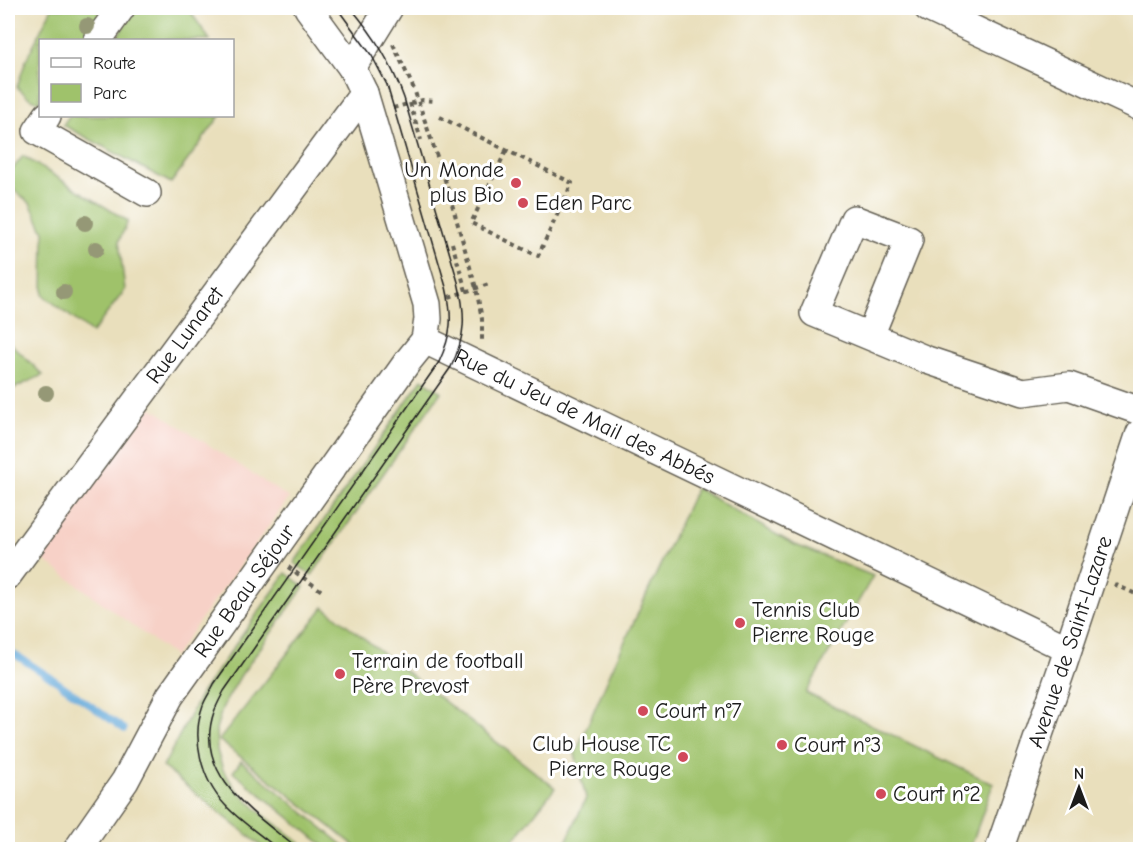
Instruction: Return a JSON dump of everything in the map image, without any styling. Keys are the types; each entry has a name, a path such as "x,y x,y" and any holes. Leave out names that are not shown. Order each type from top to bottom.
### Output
{"street":[{"path":"99,39 121,8"},
{"path":"308,8 352,68 364,93 427,304 426,340"},
{"path":"928,8 1140,106"},
{"path":"352,68 384,17"},
{"name":"Rue Lunaret","path":"8,576 364,93"},
{"path":"46,117 37,130 147,193"},
{"path":"870,336 909,240 854,219 814,312 870,336 927,360 1023,392 1069,386 1140,411"},
{"name":"Rue du Jeu de Mail des Abbés","path":"426,340 1068,650"},
{"name":"Rue Beau Séjour","path":"77,849 125,781 170,696 426,340"},
{"name":"Avenue de Saint-Lazare","path":"999,849 1140,433"}],"path":[{"path":"384,17 414,89 446,183 476,288 482,319 482,349 474,364"},
{"path":"410,103 421,140"},
{"path":"440,117 572,183 538,256 471,224 506,152"},
{"path":"452,243 466,291"},
{"path":"427,304 489,284"}],"shaded area":[{"path":"151,407 289,498 174,656 40,557"}],"green space":[{"path":"52,8 109,8 89,39 39,39 39,102 28,97 17,87 26,60"},
{"path":"136,8 188,8 209,39 116,39"},
{"path":"68,117 219,117 171,183 63,125"},
{"path":"23,156 128,221 119,241 125,290 92,333 43,295 44,232 30,203 8,185 8,175"},
{"path":"8,341 43,375 8,391"},
{"path":"422,379 441,392 312,575 294,563"},
{"name":"Tennis Club Pierre Rouge","path":"696,488 793,544 873,576 806,693 993,784 970,849 563,849 586,798 575,754"},
{"path":"286,573 304,587 241,675 223,706 216,729 217,750 223,770 235,788 261,813 308,849 265,849 163,767 202,692"},
{"name":"Terrain de football Père Prevost","path":"324,607 555,788 507,849 359,849 219,740"},
{"path":"241,761 348,849 328,849 233,772"}],"waterway":[{"path":"8,650 124,729"}],"tram line":[{"path":"279,850 231,811 210,783 204,771 198,744 203,705 214,684 439,362 447,343 450,325 450,307 446,287 387,85 372,56 337,8"},
{"path":"299,850 248,808 220,775 212,756 210,735 214,712 224,691 451,367 460,345 463,325 458,282 404,98 382,50 351,8"}],"place":[{"name":"Un Monde plus Bio","path":"516,183"},
{"name":"Eden Parc","path":"523,203"},
{"name":"Tennis Club Pierre Rouge","path":"740,623"},
{"name":"Terrain de football Père Prevost","path":"340,674"},
{"name":"Court n°7","path":"643,711"},
{"name":"Court n°3","path":"782,745"},
{"name":"Club House TC Pierre Rouge","path":"683,757"},
{"name":"Court n°2","path":"881,794"}]}
